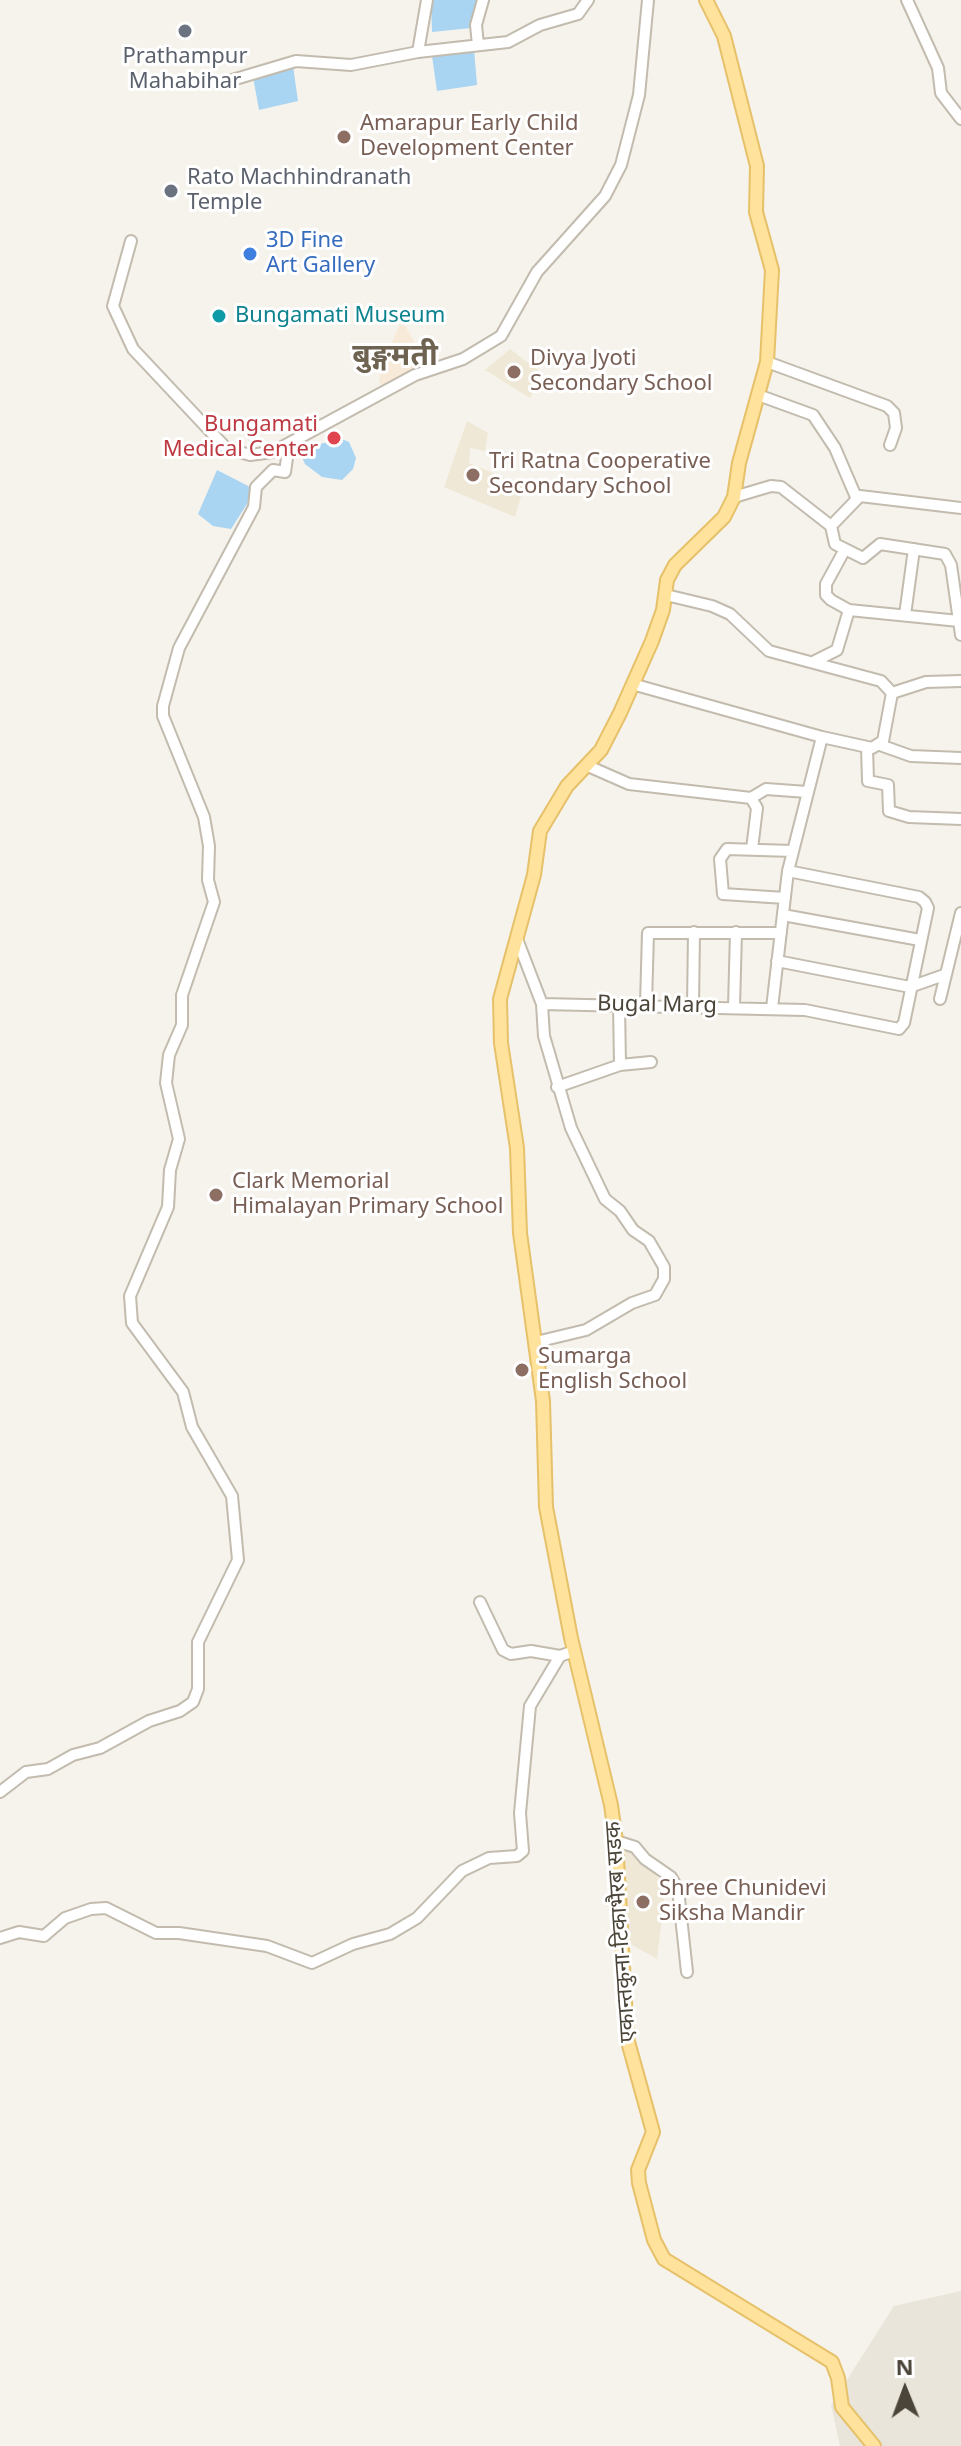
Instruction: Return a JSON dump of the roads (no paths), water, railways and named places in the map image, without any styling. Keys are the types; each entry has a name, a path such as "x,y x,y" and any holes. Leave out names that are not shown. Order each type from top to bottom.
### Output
{"main road":[{"path":"706,0 724,36 757,166 756,212 772,270 767,362 739,463 734,497"},
{"name":"एकान्तकुना-टिकाभैरब सडक","path":"734,497 724,517 675,565 667,580 666,595 652,641 601,750 567,786 540,831 517,939 500,999 501,1043 518,1163 526,1283 543,1401 546,1507 616,1841 627,2038 653,2132 638,2177 658,2252 675,2267 832,2362 842,2407 874,2446"}],"street":[{"path":"418,52 427,0"},
{"path":"478,45 476,25 483,0"},
{"path":"205,82 222,83 296,61 351,65 418,52 508,42 540,25 578,14 588,0"},
{"path":"131,241 113,306 133,349 226,448 250,455 273,452 415,375 463,359 501,336 537,272 605,196 621,165 639,95 648,0"},
{"path":"907,0 938,68 941,93 961,119"},
{"path":"767,362 887,406 894,413 896,428 890,445"},
{"path":"758,395 813,415 835,448 856,497"},
{"path":"0,1792 26,1772 48,1769 73,1755 100,1748 149,1721 180,1711 193,1702 198,1689 198,1642 238,1560 232,1496 192,1427 183,1392 132,1323 130,1296 168,1207 170,1170 179,1139 166,1083 169,1055 182,1025 182,995 214,902 208,880 209,846 204,817 163,716 163,706 175,673 179,648 254,507 256,487 273,470 285,472 289,444"},
{"path":"734,497 771,486 781,487 831,526 833,539 844,551 863,558 880,544 949,558 961,635"},
{"path":"831,526 843,517 856,497 867,495 961,508"},
{"path":"905,615 914,549"},
{"path":"844,551 825,590 831,600 849,610 959,621"},
{"path":"666,595 712,606 730,614 769,651 881,681 892,693 888,725 880,745"},
{"path":"813,662 837,650 849,610"},
{"path":"892,693 926,682 961,681"},
{"path":"632,684 822,737 867,747 880,745 911,756 961,758"},
{"path":"772,1008 788,871 822,737"},
{"path":"867,747 868,781 888,785 889,811 909,817 961,819"},
{"path":"588,766 629,784 751,798 766,789 807,792"},
{"path":"751,798 757,808 752,849"},
{"path":"785,898 723,894 720,887 722,852 752,849 793,851"},
{"name":"Bugal Marg","path":"542,1004 805,1010 899,1029 904,1023 928,908 919,897 788,871"},
{"path":"940,999 961,913"},
{"path":"783,915 920,940"},
{"path":"693,1006 694,932"},
{"path":"734,1007 736,932"},
{"path":"646,1004 648,933 781,933"},
{"path":"517,939 542,1004 544,1036 567,1118 605,1199 620,1211 633,1230 649,1241 664,1267 664,1279 655,1295 632,1303 586,1330 536,1342"},
{"path":"777,961 910,987 944,975"},
{"path":"619,1004 620,1065"},
{"path":"557,1087 620,1065 651,1062"},
{"path":"480,1602 503,1650 511,1654 531,1651 560,1656"},
{"path":"0,1938 19,1932 44,1936 65,1918 91,1909 106,1908 156,1933 179,1933 267,1946 312,1963 353,1944 390,1934 417,1918 462,1871 489,1858 517,1856 523,1851 520,1813 530,1706 560,1656 573,1644"},
{"path":"616,1841 635,1847 645,1859 671,1877 678,1889 687,1972"}],"water":[{"path":"431,0 478,0 471,28 432,32"},
{"path":"474,49 477,85 437,91 432,56"},
{"path":"293,66 298,101 259,110 253,77"},
{"path":"342,439 349,442 356,458 353,469 342,480 322,477 305,464 300,453 302,448"},
{"path":"217,470 256,490 231,529 213,526 198,514"}],"place":[{"name":"Prathampur Mahabihar","path":"185,31"},
{"name":"Amarapur Early Child Development Center","path":"344,137"},
{"name":"Rato Machhindranath Temple","path":"171,191"},
{"name":"3D Fine Art Gallery","path":"250,254"},
{"name":"Bungamati Museum","path":"219,316"},
{"name":"Divya Jyoti Secondary School","path":"514,372"},
{"name":"Bungamati Medical Center","path":"334,438"},
{"name":"Tri Ratna Cooperative Secondary School","path":"473,475"},
{"name":"Clark Memorial Himalayan Primary School","path":"216,1195"},
{"name":"Sumarga English School","path":"522,1370"},
{"name":"Shree Chunidevi Siksha Mandir","path":"643,1902"}],"district":[{"name":"बुङ्गमती","path":"395,356"}]}
